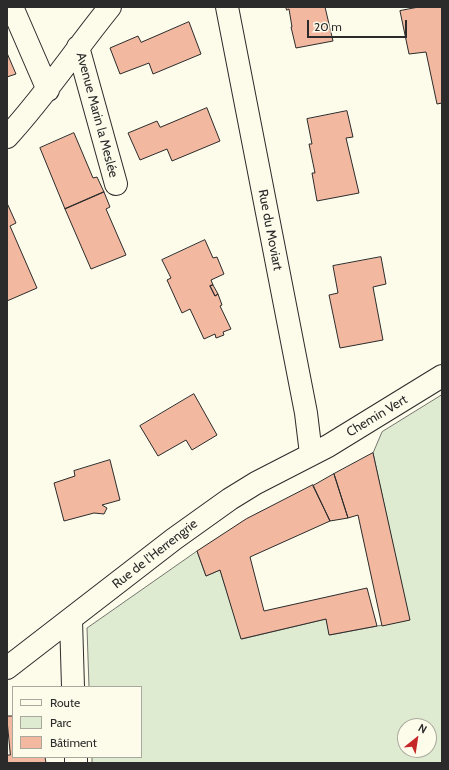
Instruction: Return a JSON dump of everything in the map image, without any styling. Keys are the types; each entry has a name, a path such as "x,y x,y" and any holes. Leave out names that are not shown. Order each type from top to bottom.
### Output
{"street":[{"path":"12,7 48,90"},
{"name":"Avenue Marin la Meslée","path":"7,137 48,90 78,47 110,7"},
{"name":"Rue du Moviart","path":"227,7 306,413 311,454"},
{"name":"Avenue Marin la Meslée","path":"78,47 116,184"},
{"name":"Chemin Vert","path":"311,454 328,446 442,376"},
{"name":"Rue de l'Herrengrie","path":"7,668 174,539 225,502 256,483 311,454"},
{"path":"71,620 73,686"}],"green space":[{"path":"442,395 442,763 92,763 92,758 142,758 142,686 89,686 87,628 197,551 206,576 220,570 242,639 326,619 330,635 409,620 373,453 382,432"}],"building":[{"path":"286,7 325,7 333,41 296,48 291,27 289,9 287,10"},
{"path":"419,7 442,7 442,103 437,104 426,52 409,54 400,11"},
{"path":"189,22 201,54 153,74 149,63 120,74 110,48 138,36 141,42"},
{"path":"7,53 16,74 7,77"},
{"path":"207,108 220,141 172,161 167,149 140,160 128,133 157,121 160,127"},
{"path":"347,111 353,137 346,138 359,193 317,201 312,173 315,173 309,144 312,144 307,119"},
{"path":"74,133 93,178 97,177 104,192 65,209 40,148"},
{"path":"104,192 110,207 106,209 126,255 91,269 65,209"},
{"path":"7,203 16,223 10,226 37,288 7,301"},
{"path":"205,240 213,258 217,257 224,274 211,280 213,285 210,286 215,296 218,294 222,305 220,306 231,329 223,332 224,335 216,338 215,334 204,339 190,309 182,313 167,280 171,278 162,260"},
{"path":"381,257 386,284 373,287 383,340 340,348 329,295 338,293 333,266"},
{"path":"213,285 218,294 215,296 210,286"},
{"path":"194,394 217,435 192,450 186,440 158,456 140,426"},
{"path":"373,453 410,620 382,626 358,515 348,518 334,474"},
{"path":"110,460 120,500 102,505 107,508 104,514 94,513 64,521 54,483 75,476 74,471"},
{"path":"334,474 348,518 330,521 313,486"},
{"path":"313,485 330,521 250,557 264,611 367,588 377,626 329,635 326,619 241,639 220,570 206,576 197,551 246,519"},
{"path":"7,716 12,716 12,758 45,758 46,763 7,763 7,755 10,755"}]}
